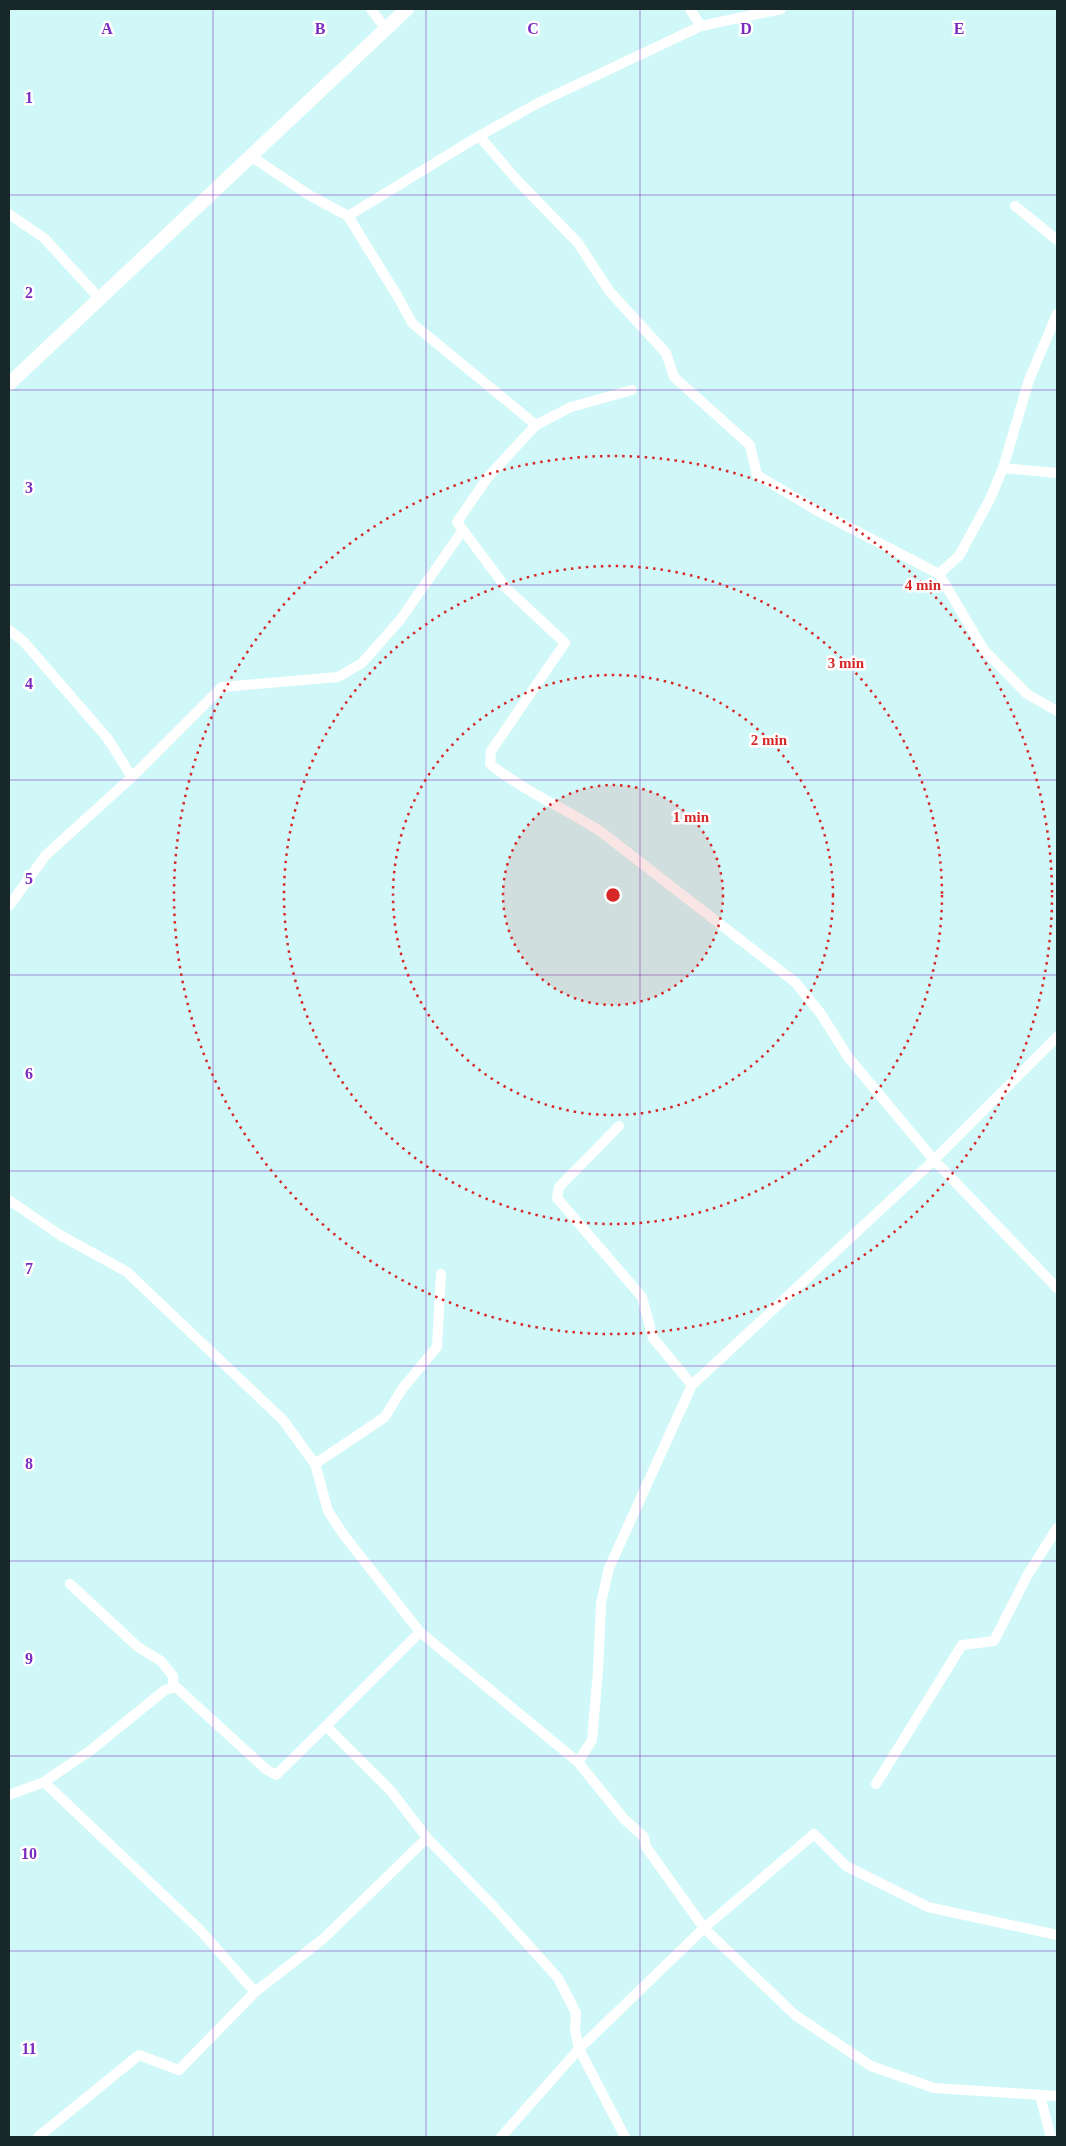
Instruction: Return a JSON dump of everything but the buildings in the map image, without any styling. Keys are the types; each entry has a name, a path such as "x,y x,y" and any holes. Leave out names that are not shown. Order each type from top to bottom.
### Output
{"street":[{"path":"371,9 384,28"},
{"path":"9,384 252,157 384,28 407,9"},
{"path":"690,9 701,26"},
{"path":"348,216 479,136 538,103 701,26 782,9"},
{"path":"479,136 517,180 578,243 610,292 666,353 674,377 750,445 757,475 816,510 939,574 984,650 1027,694 1057,711"},
{"path":"252,157 309,195 348,216 412,323 536,425"},
{"path":"1015,206 1057,240"},
{"path":"9,214 44,238 100,300"},
{"path":"939,574 959,556 990,499 1002,468 1029,380 1057,314"},
{"path":"632,390 571,407 536,425 488,477 457,522 507,589 565,643 491,751 490,764 512,781 568,810 600,831 796,984 821,1014 848,1057 934,1160 1057,1288"},
{"path":"1002,468 1057,473"},
{"path":"9,906 46,856 132,777 222,687 338,677 362,663 400,620 463,530"},
{"path":"9,630 24,642 108,739 132,777"},
{"path":"578,1762 592,1740 601,1603 609,1568 692,1385 934,1160 1057,1036"},
{"path":"619,1126 559,1187 557,1198 642,1297 653,1338 692,1385"},
{"path":"9,1200 60,1236 127,1272 283,1420 315,1464 328,1511 343,1534 420,1632 578,1762 624,1819 644,1837 646,1846 704,1928 795,2015 871,2066 934,2088 1057,2096"},
{"path":"315,1464 385,1417 402,1389 437,1347 440,1274"},
{"path":"876,1784 962,1644 994,1641 1027,1576 1057,1528"},
{"path":"70,1584 138,1647 161,1661 173,1676 174,1686 276,1776 420,1632"},
{"path":"9,1796 44,1782 119,1728 143,1706 165,1690 176,1687"},
{"path":"326,1726 391,1792 427,1838 494,1907 558,1978 576,2013 575,2030 579,2049 625,2137"},
{"path":"44,1782 200,1930 255,1992"},
{"path":"501,2137 579,2049 704,1928 814,1834 846,1866 928,1907 1057,1935"},
{"path":"38,2137 139,2055 179,2070 255,1992 323,1939 427,1838"},
{"path":"1040,2096 1051,2137"}]}
